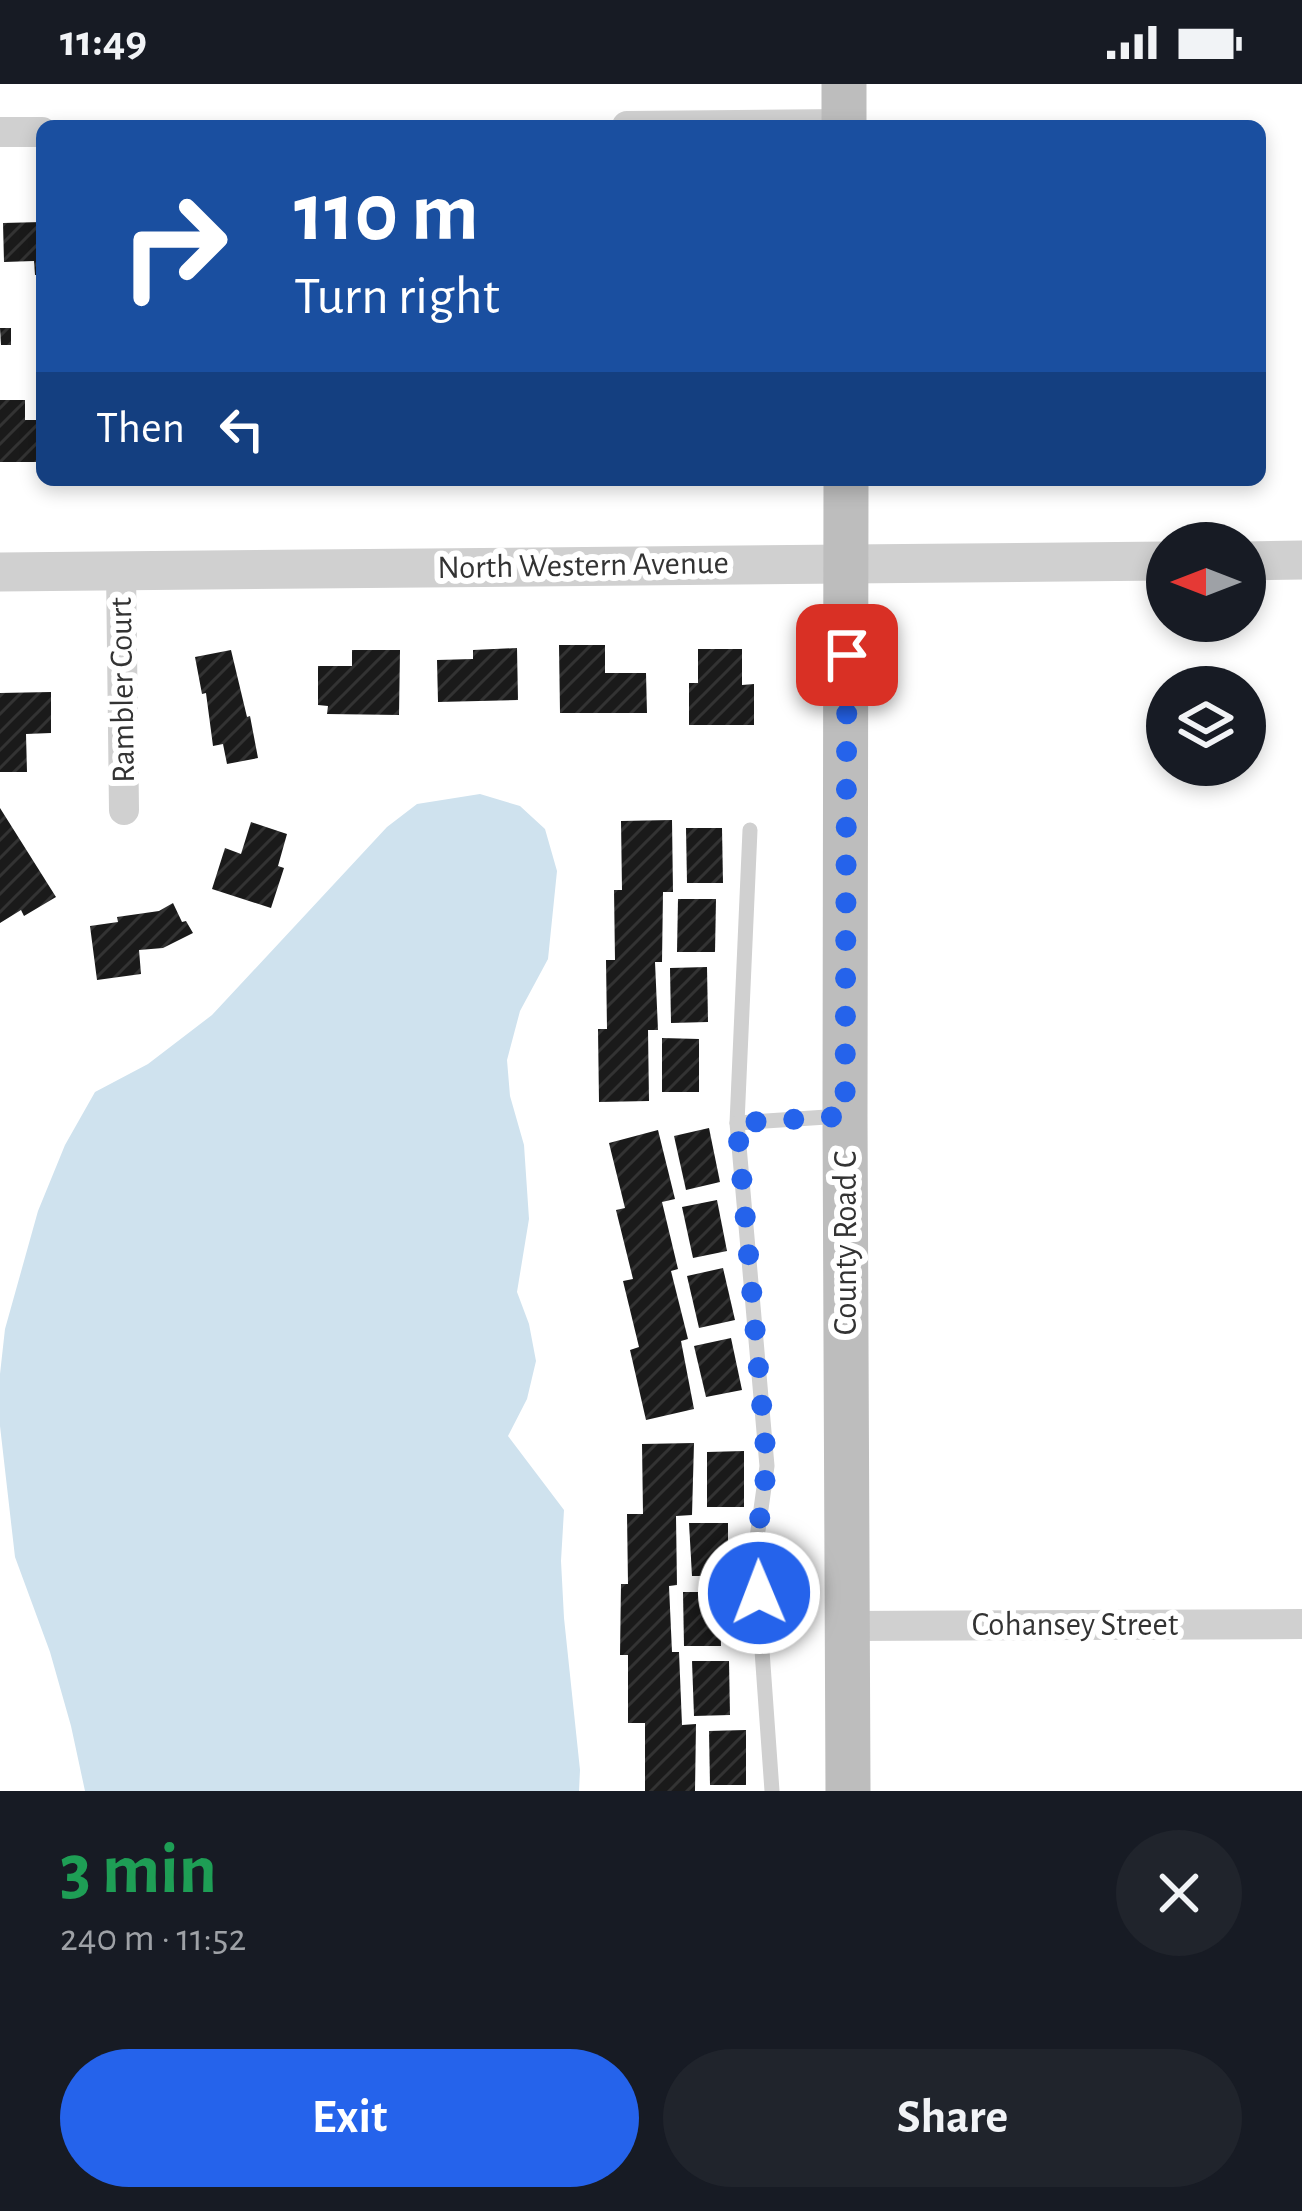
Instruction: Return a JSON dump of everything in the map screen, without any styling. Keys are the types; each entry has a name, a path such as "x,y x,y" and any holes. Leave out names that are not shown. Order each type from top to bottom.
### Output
{"main road":[{"name":"County Road C","path":"846,486 848,1791"}],"street":[{"path":"714,120 844,111"},
{"path":"0,132 36,132"},
{"path":"1266,560 1302,560"},
{"name":"North Western Avenue","path":"0,572 1146,561"},
{"name":"Rambler Court","path":"122,570 124,810"},
{"name":"Cohansey Street","path":"848,1626 1302,1624"}],"lane":[{"path":"751,830 737,1123 767,1466 755,1552 772,1791"},
{"path":"737,1123 845,1116"}],"water":[{"path":"480,794 520,806 545,829 557,871 548,959 520,1011 507,1060 510,1096 524,1145 529,1219 517,1292 536,1361 527,1399 508,1436 564,1510 564,1618 579,1791 85,1791 50,1652 15,1557 0,1426 5,1329 38,1211 65,1145 95,1092 148,1064 212,1015 387,827 417,804"}],"building":[{"path":"36,222 36,275 34,261 4,262 3,223"},
{"path":"0,328 11,328 11,345 1,345"},
{"path":"0,400 25,400 25,420 36,420 36,462 0,462"},
{"path":"559,645 605,645 605,673 646,673 647,713 560,713"},
{"path":"517,648 518,700 438,702 437,660 473,659 473,650"},
{"path":"698,649 742,649 742,685 754,684 754,725 689,725 689,683 698,683"},
{"path":"231,650 258,758 227,764 223,744 213,746 206,693 202,694 195,657"},
{"path":"352,650 400,650 399,715 327,714 328,706 318,705 318,666 352,666"},
{"path":"51,692 51,733 26,734 27,772 0,772 0,693"},
{"path":"0,808 56,897 24,916 21,910 0,923"},
{"path":"672,820 673,892 663,892 662,962 655,962 658,1030 648,1030 649,1101 599,1102 598,1029 607,1029 606,960 615,960 614,890 622,890 621,821"},
{"path":"251,822 287,834 278,866 284,868 271,908 212,889 225,848 241,854"},
{"path":"686,828 722,828 723,883 687,883"},
{"path":"678,899 716,899 715,952 677,952"},
{"path":"173,903 193,933 163,948 139,950 141,974 97,980 90,926 159,911"},
{"path":"707,967 708,1022 671,1023 670,968"},
{"path":"662,1038 699,1039 699,1092 662,1092"},
{"path":"709,1128 720,1182 686,1190 674,1136"},
{"path":"658,1130 675,1199 662,1202 678,1269 671,1271 688,1339 681,1341 694,1409 646,1420 630,1350 639,1347 623,1281 633,1279 616,1210 625,1208 609,1143"},
{"path":"717,1200 727,1251 693,1258 682,1207"},
{"path":"723,1268 735,1320 699,1328 687,1276"},
{"path":"731,1338 742,1390 706,1397 694,1346"},
{"path":"694,1443 692,1515 676,1516 677,1585 669,1586 672,1652 679,1652 682,1725 696,1724 695,1791 645,1791 645,1723 628,1723 628,1655 620,1655 621,1584 628,1584 627,1514 643,1514 642,1444"},
{"path":"744,1451 744,1507 707,1507 707,1452"},
{"path":"689,1523 728,1523 728,1576 692,1576"},
{"path":"683,1592 720,1592 721,1646 684,1646"},
{"path":"692,1661 729,1661 730,1715 694,1716"},
{"path":"746,1730 746,1785 710,1785 709,1731"}],"route":[{"path":"759,1593 755,1552 767,1466 737,1123 845,1116 847,655"}]}
